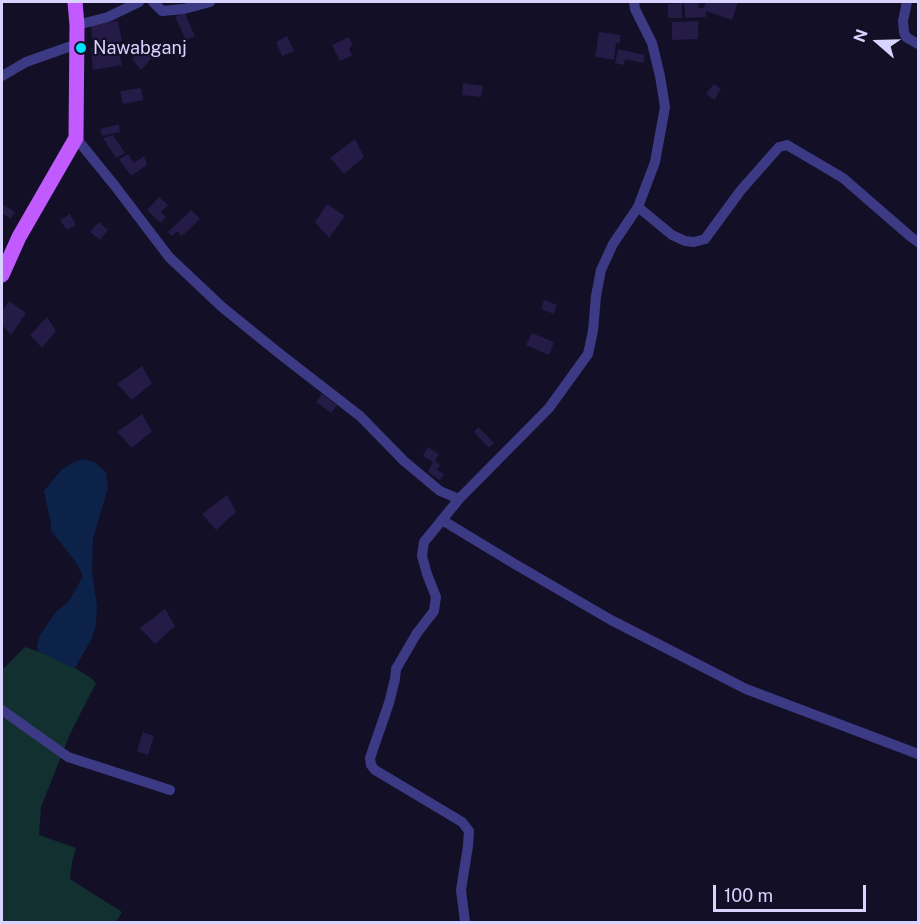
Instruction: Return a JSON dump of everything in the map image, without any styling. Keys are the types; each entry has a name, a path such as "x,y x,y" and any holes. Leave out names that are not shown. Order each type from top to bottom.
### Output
{"main road":[{"path":"2,275 19,237 76,138 77,25 75,2"}],"street":[{"path":"77,25 108,17 139,2"},
{"path":"153,2 162,11 184,9 210,2"},
{"path":"465,922 461,891 469,831 462,822 375,770 370,758 389,704 396,669 417,633 435,611 436,597 422,556 424,542 459,499 549,408 588,354 601,270 613,244 638,207 655,162 665,107 652,43 634,2"},
{"path":"907,2 903,21 904,32 906,37 918,44"},
{"path":"2,76 26,63 77,44"},
{"path":"76,138 169,257 207,293 280,354 360,416 404,461 440,491 459,499"},
{"path":"638,207 672,235 685,241 694,242 705,239 741,190 779,147 787,145 843,178 918,242"},
{"path":"442,520 611,620 746,689 918,754"},
{"path":"2,710 68,757 170,790"}],"green space":[{"path":"25,647 75,668 96,683 70,734 41,807 39,835 76,848 70,879 122,912 116,922 2,922 2,670"}],"water":[{"path":"83,459 94,462 106,472 108,488 93,538 92,572 97,606 96,626 75,668 39,652 37,646 40,635 55,613 69,601 83,576 75,561 51,531 44,491 62,469"}],"building":[{"path":"684,2 698,2 699,8 704,8 706,2 738,2 732,20 706,11 706,17 685,18"},
{"path":"682,3 682,18 668,18 668,4"},
{"path":"184,12 195,36 186,40 175,17"},
{"path":"118,21 122,41 93,47 91,25"},
{"path":"698,21 698,39 672,40 672,22"},
{"path":"599,32 621,35 619,44 616,43 614,60 595,57"},
{"path":"287,36 294,51 282,56 276,42"},
{"path":"349,37 353,46 349,48 352,56 340,61 332,45"},
{"path":"117,44 122,65 93,70 91,48"},
{"path":"146,45 153,57 141,70 132,59"},
{"path":"618,49 645,55 643,63 625,59 624,65 615,63"},
{"path":"463,83 483,86 481,97 462,95"},
{"path":"714,84 721,89 714,100 706,94"},
{"path":"141,88 143,100 123,104 120,91"},
{"path":"119,124 120,132 102,136 100,129"},
{"path":"113,135 125,153 116,158 103,138"},
{"path":"355,139 364,157 344,174 330,158"},
{"path":"128,154 134,163 144,156 147,165 131,176 119,159"},
{"path":"159,197 168,205 161,212 166,217 161,223 147,210"},
{"path":"2,204 15,212 11,219 2,213"},
{"path":"327,204 345,216 329,238 315,222"},
{"path":"191,210 200,219 182,236 177,231 172,236 168,232"},
{"path":"70,214 76,225 67,230 60,220"},
{"path":"99,222 108,230 100,240 90,232"},
{"path":"544,300 557,305 554,314 541,309"},
{"path":"9,301 26,313 11,335 2,325 2,311"},
{"path":"47,317 56,331 42,348 30,335"},
{"path":"532,333 554,342 549,355 526,345"},
{"path":"142,366 152,383 132,400 117,384"},
{"path":"322,394 337,405 331,413 316,402"},
{"path":"142,414 152,431 132,448 117,432"},
{"path":"478,427 494,443 489,448 474,432"},
{"path":"428,447 439,454 435,461 440,465 437,470 444,474 440,480 428,472 433,462 423,456"},
{"path":"227,495 236,512 216,530 202,514"},
{"path":"165,609 175,626 155,644 140,628"},
{"path":"143,732 154,736 148,755 137,751"}],"place":[{"name":"Nawabganj","path":"81,48"}]}
